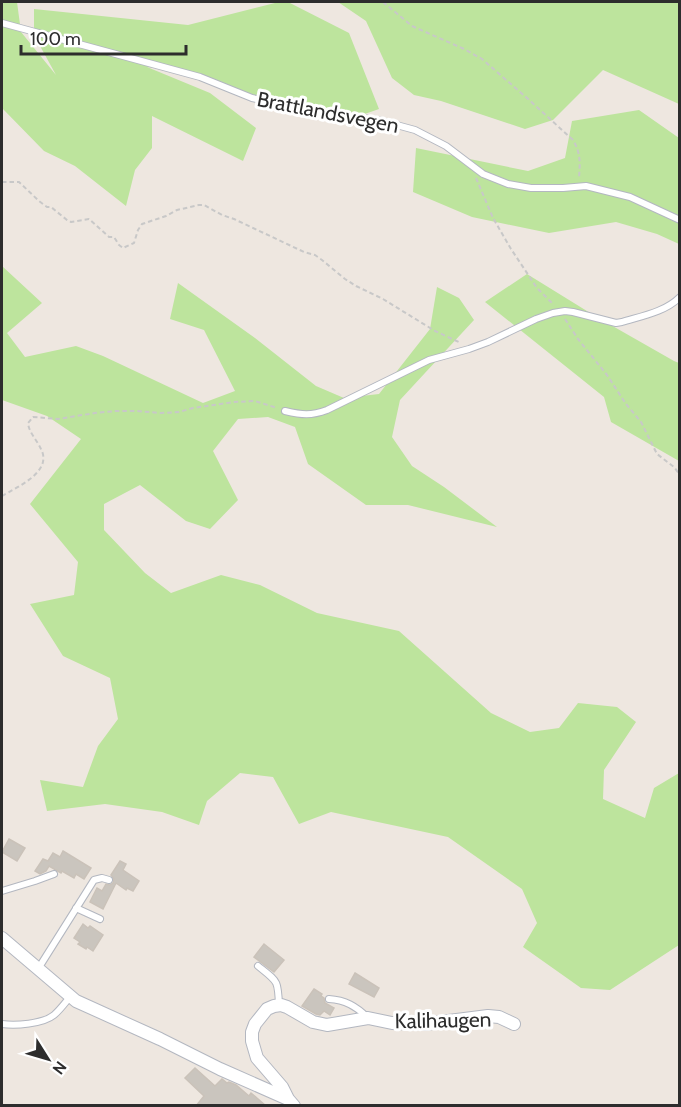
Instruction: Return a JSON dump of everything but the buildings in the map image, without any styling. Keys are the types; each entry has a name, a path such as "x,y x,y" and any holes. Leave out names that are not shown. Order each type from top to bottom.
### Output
{"street":[{"path":"2,938 70,997 291,1102"},
{"path":"279,1005 267,1009 260,1016 252,1032 252,1041 258,1058 282,1087 291,1102"},
{"name":"Kalihaugen","path":"279,1005 320,1025 368,1018 392,1023 425,1024 488,1016 499,1017 514,1024"}],"lane":[{"name":"Brattlandsvegen","path":"2,23 200,77 252,98 292,107 382,121 415,130 446,146 483,174 508,184 531,188 586,186 630,197 680,220"},
{"path":"285,411 314,415 429,360 472,348 536,319 560,312 573,312 616,323 664,309 680,297"},
{"path":"2,891 54,874"},
{"path":"38,969 94,880 102,878 109,880"},
{"path":"76,908 100,919"},
{"path":"258,966 274,978 278,985 279,1005"},
{"path":"2,1024 19,1024 46,1019 56,1013 70,997"},
{"path":"329,999 349,1003 368,1018"}],"path":[{"path":"383,2 412,26 482,59 573,140 578,149 580,162 578,187"},
{"path":"474,168 476,180 493,218 537,288 560,312 578,339 608,375 626,404 641,422 657,454 674,467 680,475"},
{"path":"2,182 19,182 47,207 51,207 71,222 88,219 109,237 114,237 123,248 134,243 142,224 177,210 204,205 315,255 356,286 383,299 435,331 472,348"},
{"path":"2,496 28,481 43,465 44,455 29,428 28,423 33,417 58,419 116,411 170,413 212,404 255,401 285,411"}],"green space":[{"path":"2,2 17,2 21,32 56,75 34,35 34,9 188,25 279,2 288,2 349,33 379,109 342,122 281,107 192,73 147,67 210,93 256,128 243,161 152,116 152,148 135,170 126,206 75,166 44,151 2,108"},
{"path":"338,2 679,2 679,104 603,70 553,120 525,129 441,101 414,95 392,78 366,21"},
{"path":"639,110 679,138 679,244 657,234 616,222 549,233 472,217 413,192 416,148 528,171 565,158 572,121"},
{"path":"2,266 42,303 7,333 25,357 76,346 103,356 203,403 235,391 204,330 170,319 178,283 255,338 316,386 344,398 379,394 430,329 437,287 459,298 474,320 400,400 392,437 412,466 497,527 408,505 366,505 308,464 295,427 268,417 238,419 213,451 238,500 210,529 186,521 140,485 104,504 104,530 145,573 171,593 221,575 260,585 317,613 399,631 491,713 530,732 559,728 578,703 617,707 636,722 604,770 603,799 645,818 654,788 679,773 679,945 610,990 581,988 523,947 537,923 522,889 448,837 331,812 299,824 273,777 240,773 207,801 199,825 162,812 105,804 47,811 40,780 83,787 98,746 118,719 110,678 63,656 30,604 74,595 78,562 30,504 81,439 47,416 2,400"},
{"path":"527,274 595,316 679,363 679,461 611,422 604,397 485,302"}]}
